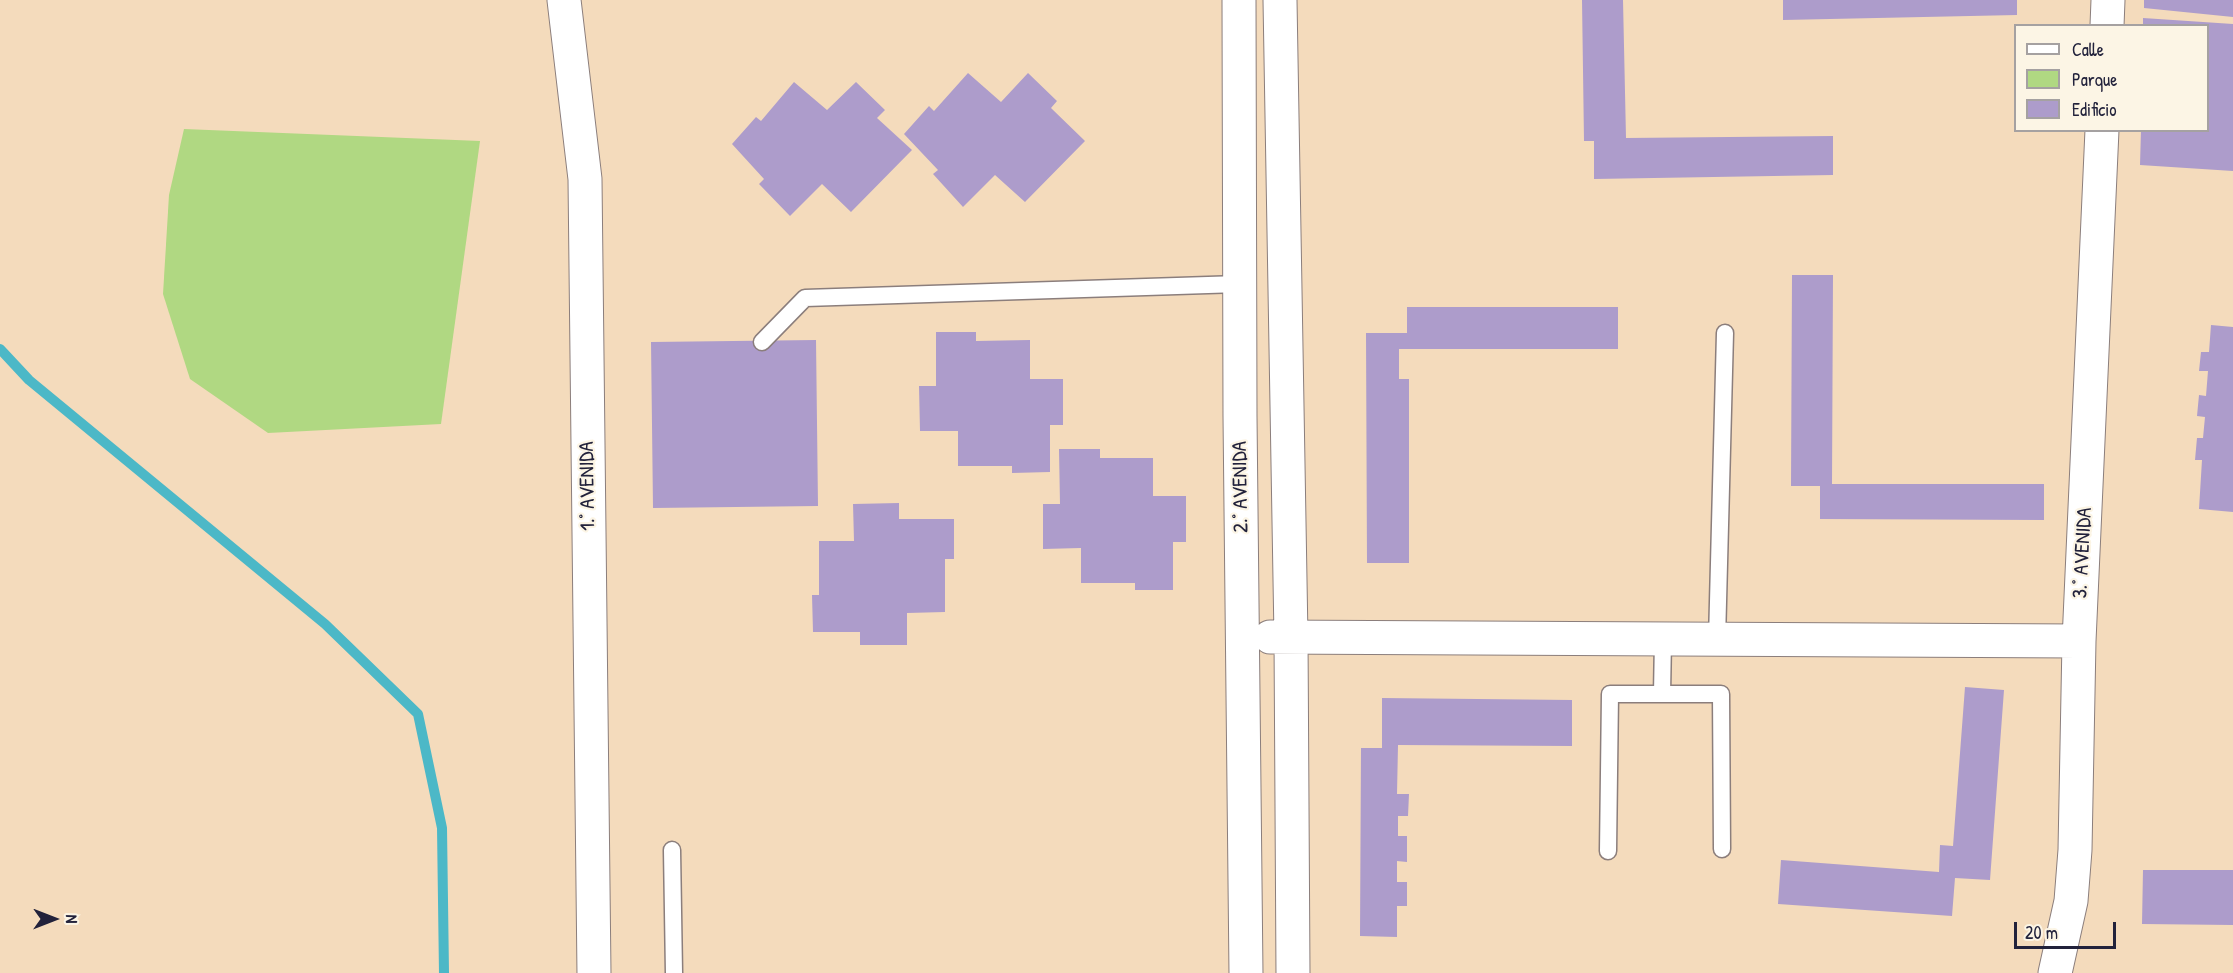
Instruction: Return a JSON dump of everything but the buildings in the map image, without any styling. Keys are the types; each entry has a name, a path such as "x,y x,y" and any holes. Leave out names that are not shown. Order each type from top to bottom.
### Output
{"street":[{"name":"1.° AVENIDA","path":"564,0 585,179 594,973"},
{"name":"2.° AVENIDA","path":"1239,0 1239,284 1246,973"},
{"path":"1280,0 1291,637 1293,973"},
{"path":"2107,24 2108,0"},
{"name":"3.° AVENIDA","path":"2055,973 2071,900 2075,850 2079,641 2102,132"},
{"path":"1244,637 2079,641"}],"lane":[{"path":"762,342 805,298 1239,284"},
{"path":"1718,640 1725,333"},
{"path":"1662,694 1663,639"},
{"path":"1608,850 1610,694 1721,694 1722,849"},
{"path":"672,850 674,973"}],"green space":[{"path":"184,129 480,141 441,424 268,433 190,379 163,294 169,195"}],"waterway":[{"path":"0,349 29,380 325,624 418,714 442,828 444,973"}]}
